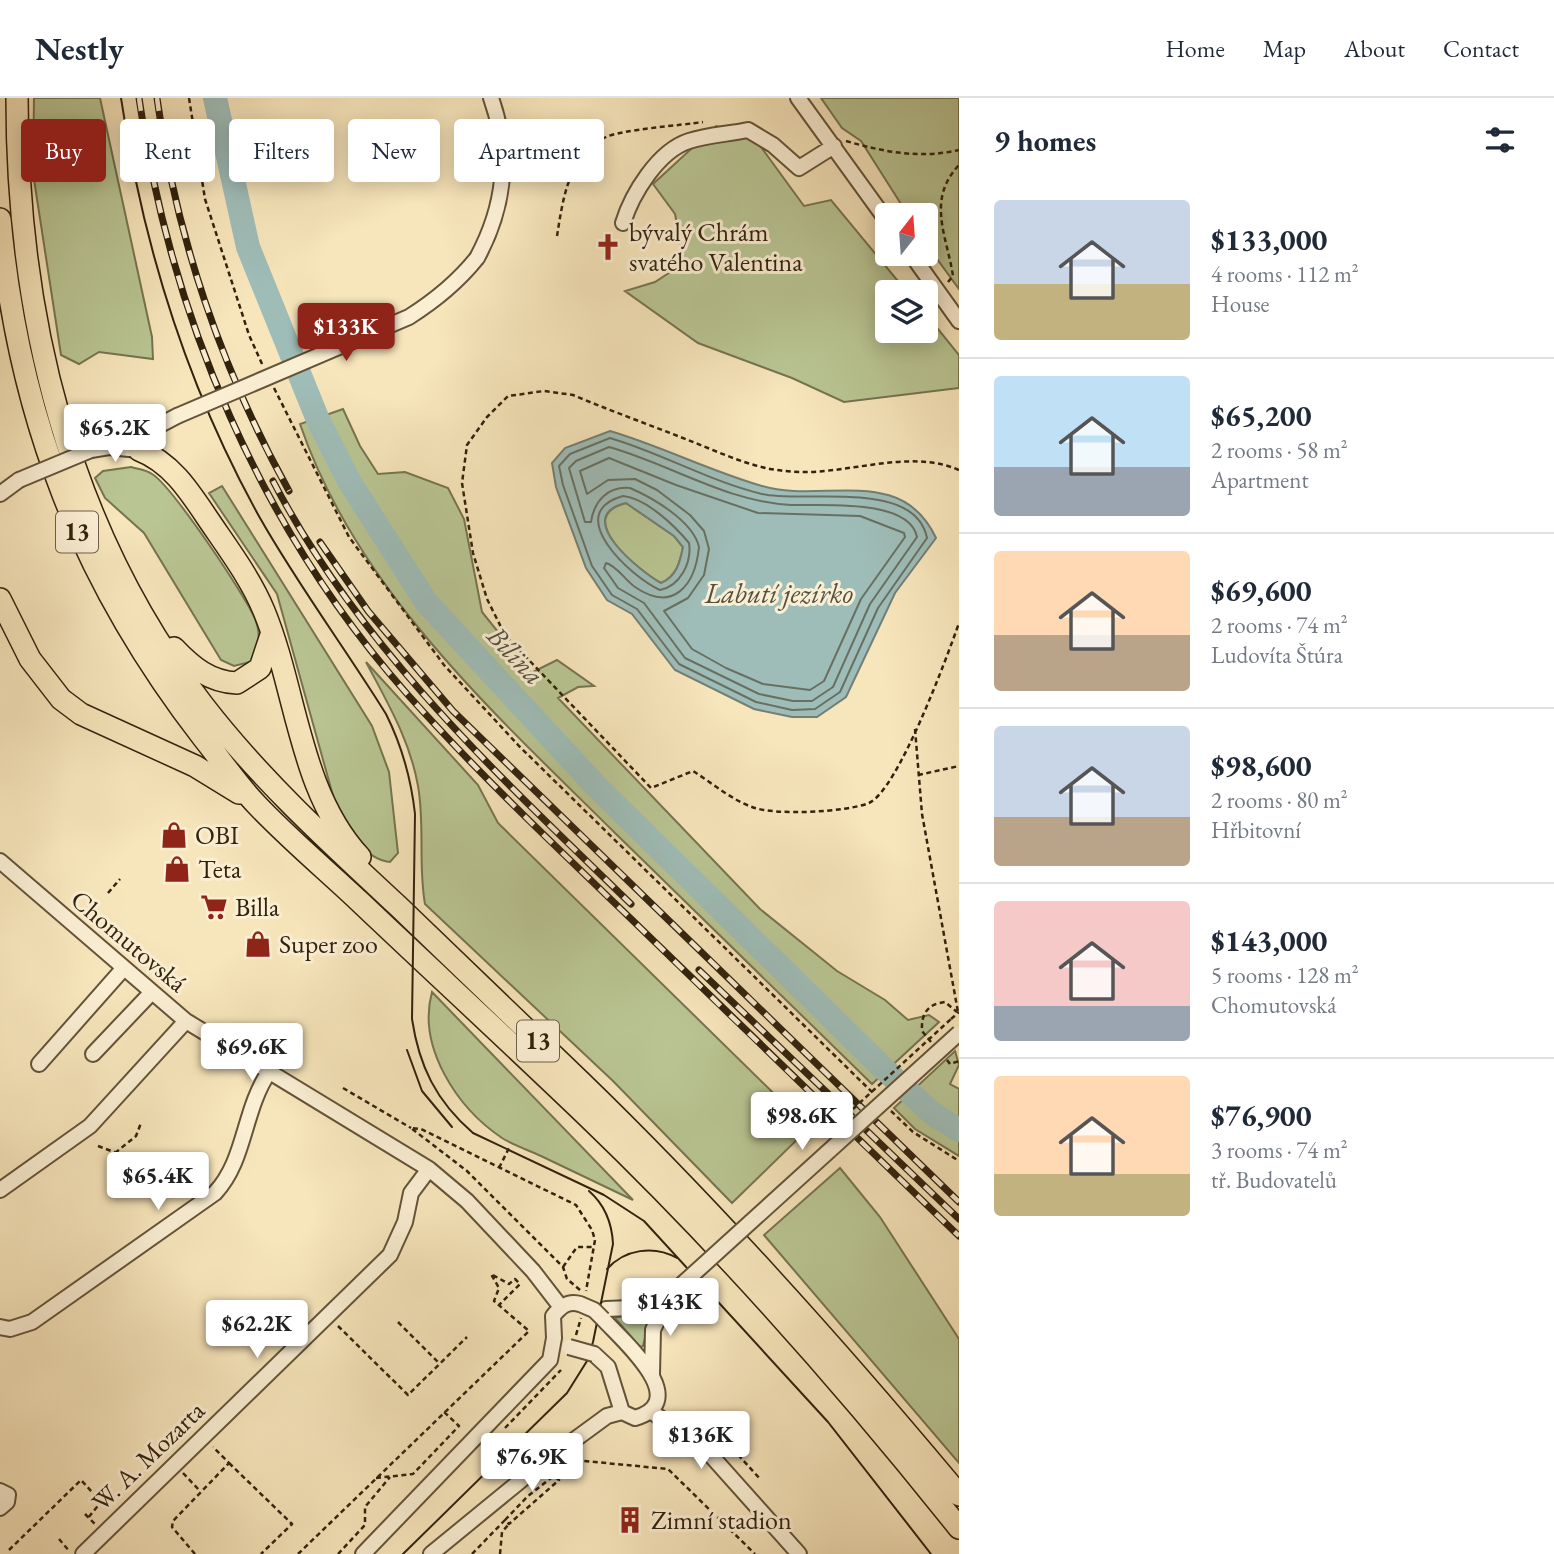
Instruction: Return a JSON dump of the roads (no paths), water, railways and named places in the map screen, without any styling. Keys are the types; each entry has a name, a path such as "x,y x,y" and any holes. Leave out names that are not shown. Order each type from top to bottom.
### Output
{"highway":[{"name":"13","path":"17,98 17,173 25,257 51,398 86,500 124,584 183,678 259,772 682,1183 847,1364 959,1495"},
{"name":"13","path":"0,219 16,333 33,408 68,512 106,594 146,657 254,802 594,1123 848,1396 959,1528"},
{"path":"139,450 156,456 187,488 255,592 271,635 311,770 346,842 459,964"},
{"path":"124,584 189,664 222,683 237,683 260,668 271,635"},
{"path":"0,599 30,659 61,699 104,726 195,766 254,802"}],"street":[{"path":"0,485 19,480 91,450 109,447 139,450 158,426 177,416 409,317 439,299 477,258 491,232 502,192 505,166 501,130 491,98"},
{"path":"798,98 875,204"},
{"path":"623,223 630,203 653,167 687,141 748,130 773,145 799,168 834,146"},
{"path":"920,266 959,321"},
{"path":"0,494 19,480"},
{"name":"Chomutovská","path":"0,861 186,1021 429,1169 467,1201 533,1271 560,1306"},
{"path":"39,1063 123,969"},
{"path":"93,1054 151,993"},
{"path":"0,1190 90,1126 186,1021"},
{"path":"431,1554 544,1462 607,1416 622,1412 635,1418 652,1412 658,1391 652,1374 651,1341 657,1318 668,1297 959,1033"},
{"path":"0,1327 10,1329 32,1322 215,1193 228,1180 255,1093 269,1072"},
{"name":"W. A. Mozarta","path":"83,1554 390,1255 405,1222 411,1193 429,1169"},
{"path":"601,1313 668,1297"},
{"path":"363,1554 551,1360 553,1316 560,1306 581,1298 601,1313 652,1374"},
{"path":"554,1338 569,1347 594,1354 608,1367 622,1412"},
{"path":"652,1412 706,1451 799,1554"},
{"path":"0,1491 8,1496 7,1502 0,1508"}],"water":[{"name":"Labutí jezírko","path":"610,431 762,486 785,490 881,493 902,501 921,515 936,538 895,593 846,697 817,717 792,717 754,709 675,670 632,614 607,600 586,568 556,487 552,463 565,448","holes":["626,503 674,536 683,547 680,559 674,573 661,583 639,568 615,544 607,531 605,519 611,510"]}],"waterway":[{"name":"Bílina","path":"215,98 248,247 318,420 349,481 426,602 596,786 885,1070 933,1114 959,1130"}],"tram line":[{"path":"121,98 130,153 155,261 171,314 211,418 260,518 386,714 401,750 415,814 412,1019 419,1052 431,1082 449,1108 473,1133 604,1195 644,1221 828,1422 931,1554"},
{"path":"407,1050 422,1091 452,1127"},
{"path":"403,1554 567,1393 587,1361 613,1244 607,1215 589,1191"},
{"path":"607,1269 622,1257 640,1251 659,1251 677,1258"}],"railway":[{"path":"139,98 153,180 173,260 199,339 230,416 266,491 308,562 356,631 408,695 488,779 959,1236"},
{"path":"157,98 176,200 205,300 243,398 289,491"},
{"path":"273,481 308,542 389,654 482,758 631,904"},
{"path":"320,542 368,611 453,711 959,1202"},
{"path":"699,970 959,1219"}],"place":[{"name":"bývalý Chrám svatého Valentina","path":"608,247"},
{"name":"OBI","path":"174,835"},
{"name":"Teta","path":"177,869"},
{"name":"Billa","path":"214,907"},
{"name":"Super zoo","path":"258,944"},
{"name":"Zimní stadion","path":"630,1520"}]}
